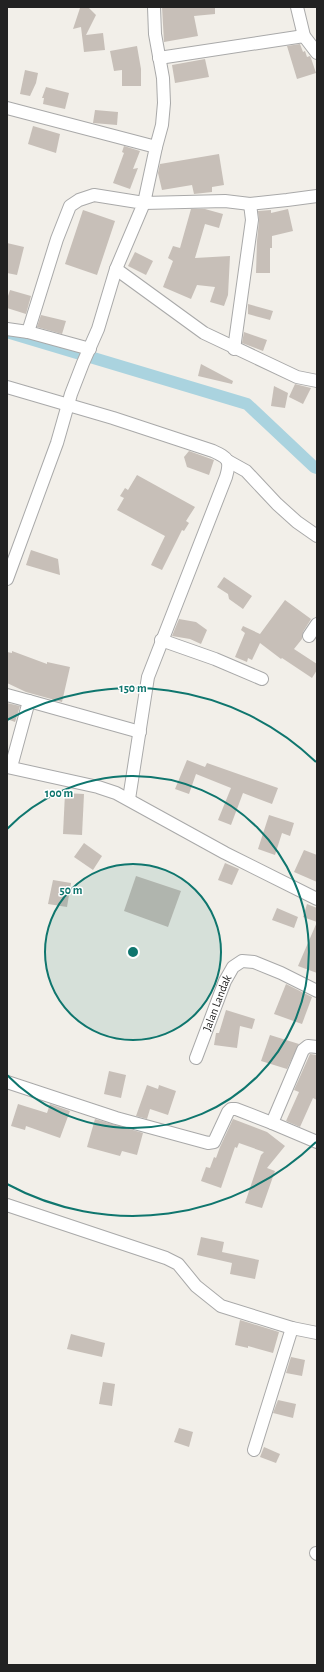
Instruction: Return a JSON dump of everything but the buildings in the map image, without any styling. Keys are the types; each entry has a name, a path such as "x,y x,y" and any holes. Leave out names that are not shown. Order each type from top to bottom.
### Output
{"street":[{"path":"7,579 54,450 69,400 83,363 98,330 116,269 144,203 162,125 164,103 163,78 155,34 154,7"},
{"path":"297,7 304,36 317,53"},
{"path":"159,58 304,36"},
{"path":"7,108 156,148"},
{"path":"28,332 57,239 70,206 79,200 94,195 144,203 225,201 250,204 317,196"},
{"path":"234,349 251,227 250,204"},
{"path":"116,269 204,333 234,349 297,377 317,381"},
{"path":"7,329 28,332 90,349"},
{"path":"7,387 69,400 114,418 213,451 226,457 228,461 246,471 287,513 317,536"},
{"path":"129,799 148,676 226,477 229,467 228,461"},
{"path":"309,636 317,624"},
{"path":"161,640 262,679"},
{"path":"7,695 140,732"},
{"path":"28,701 9,767 98,787 129,799 225,853 317,899"},
{"name":"Jalan Landak","path":"196,1058 225,981 233,967 242,961 254,962 281,973 317,991"},
{"path":"272,1122 303,1050 308,1046 317,1047"},
{"path":"7,1082 116,1118 208,1143 214,1142 231,1110 242,1111 272,1122 317,1142"},
{"path":"7,1205 166,1258 178,1264 196,1286 221,1306 292,1328 317,1334"},
{"path":"254,1450 292,1328"}],"waterway":[{"path":"10,333 247,404 314,467 317,468"}]}
